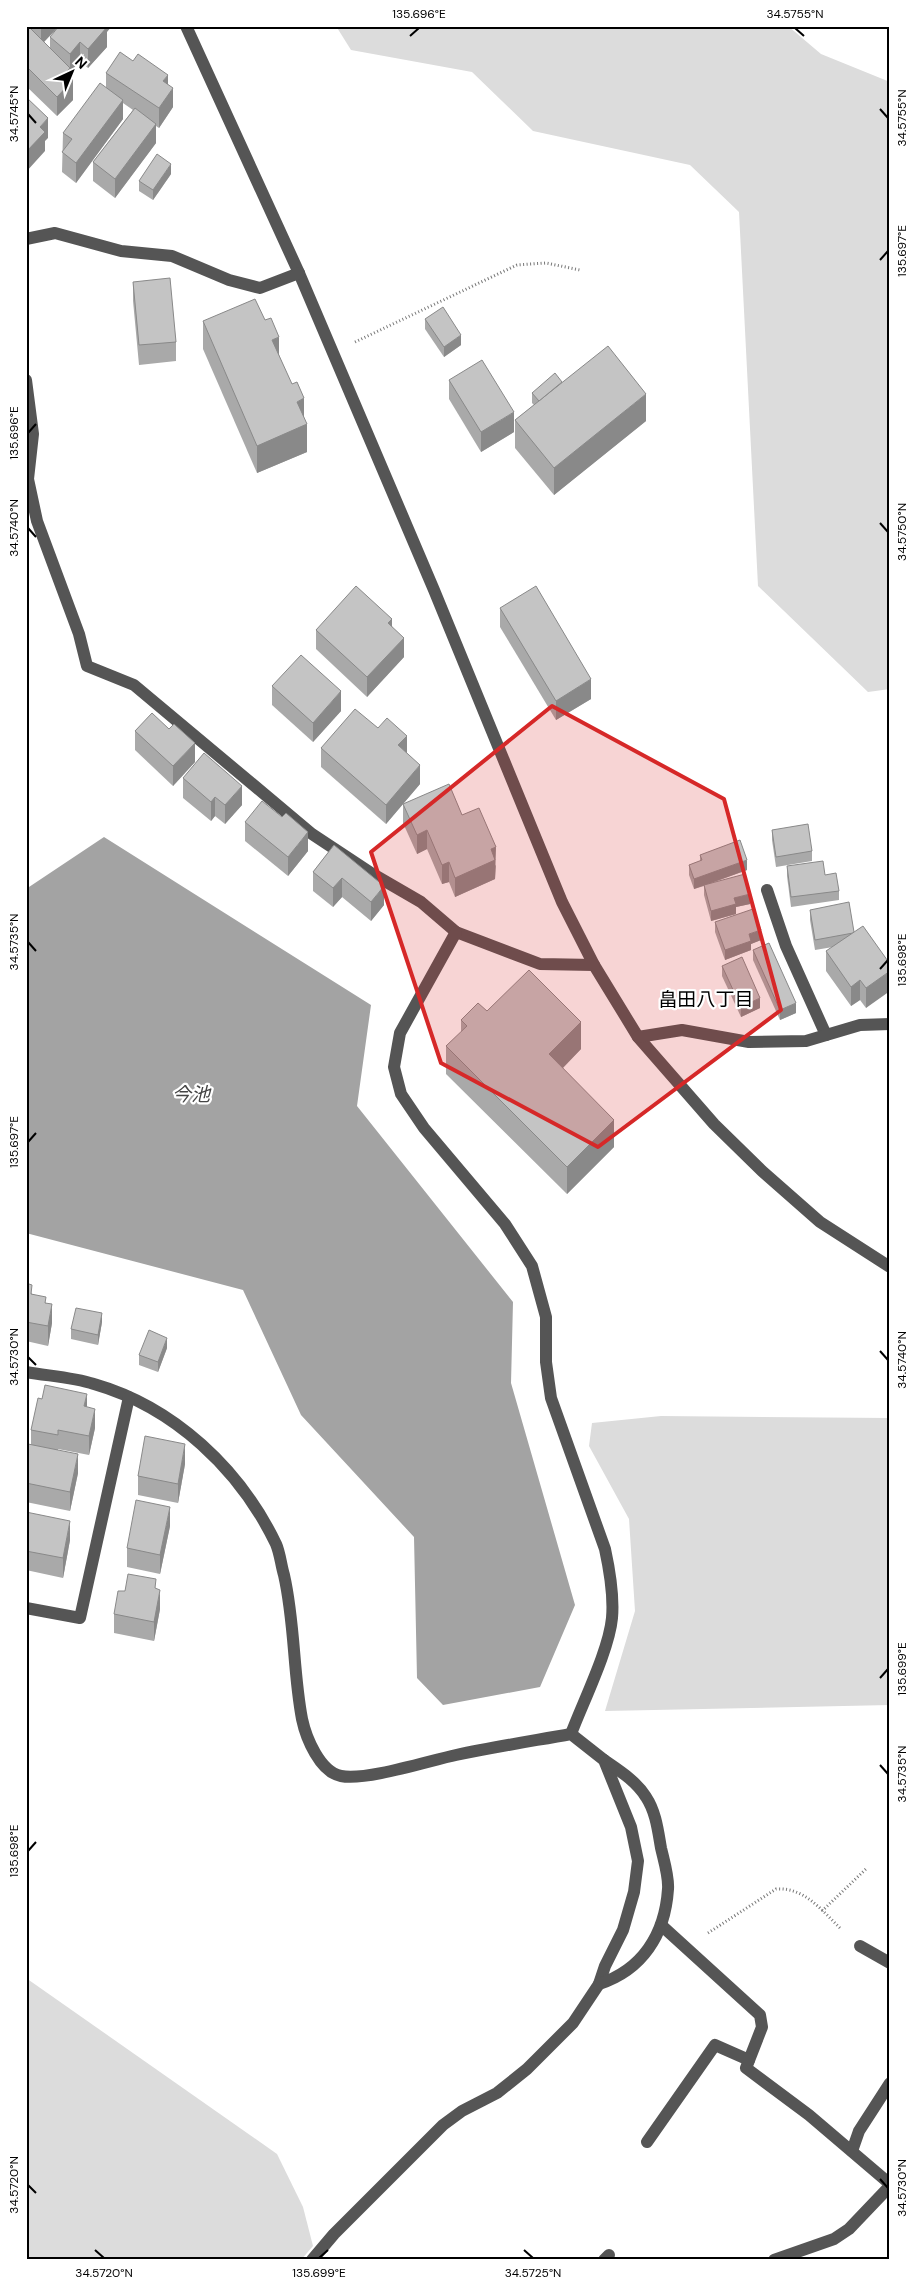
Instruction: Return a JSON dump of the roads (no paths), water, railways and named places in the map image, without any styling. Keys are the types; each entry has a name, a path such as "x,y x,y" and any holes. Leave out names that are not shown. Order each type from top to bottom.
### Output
{"street":[{"path":"186,26 298,274 434,590 562,902 594,965 638,1036 667,1073 714,1124 762,1171 820,1222 890,1267"},
{"path":"26,239 54,233 121,251 172,256 230,280 260,288 298,274"},
{"path":"26,380 33,434 28,479 37,521 79,634 87,666 134,686 312,834 371,873 422,902 456,932 540,964 594,965"},
{"path":"767,890 786,946 826,1035"},
{"path":"456,932 400,1033 394,1067 401,1094 424,1128 505,1224 532,1266 546,1317 546,1362 551,1398 605,1550 611,1575 612,1619 571,1734"},
{"path":"638,1036 682,1030 749,1042 806,1040 860,1025 890,1024"},
{"path":"26,1372 93,1383 129,1397 162,1413 196,1439 227,1471 255,1508 277,1546 289,1599 302,1721 319,1763 340,1776 364,1776 456,1755 571,1734 632,1780 647,1798 657,1825 668,1888 661,1925 652,1946 631,1968 614,1979 599,1984"},
{"path":"26,1608 80,1618 129,1397"},
{"path":"312,2260 334,2234 443,2125 462,2111 497,2093 527,2069 573,2023 599,1984 605,1966 622,1930 634,1892 638,1861 630,1827 604,1760"},
{"path":"661,1925 760,2015 762,2027 746,2068 809,2115 890,2185 849,2229 834,2239 774,2260"},
{"path":"860,1946 890,1963"},
{"path":"647,2142 715,2045 749,2060"},
{"path":"852,2151 859,2131 890,2084"}],"water":[{"name":"今池","path":"104,837 371,1005 357,1106 513,1302 511,1383 575,1605 540,1687 443,1705 417,1678 414,1537 301,1415 243,1290 26,1233 26,889"}],"district":[{"name":"畠田八丁目","path":"706,999"}]}
